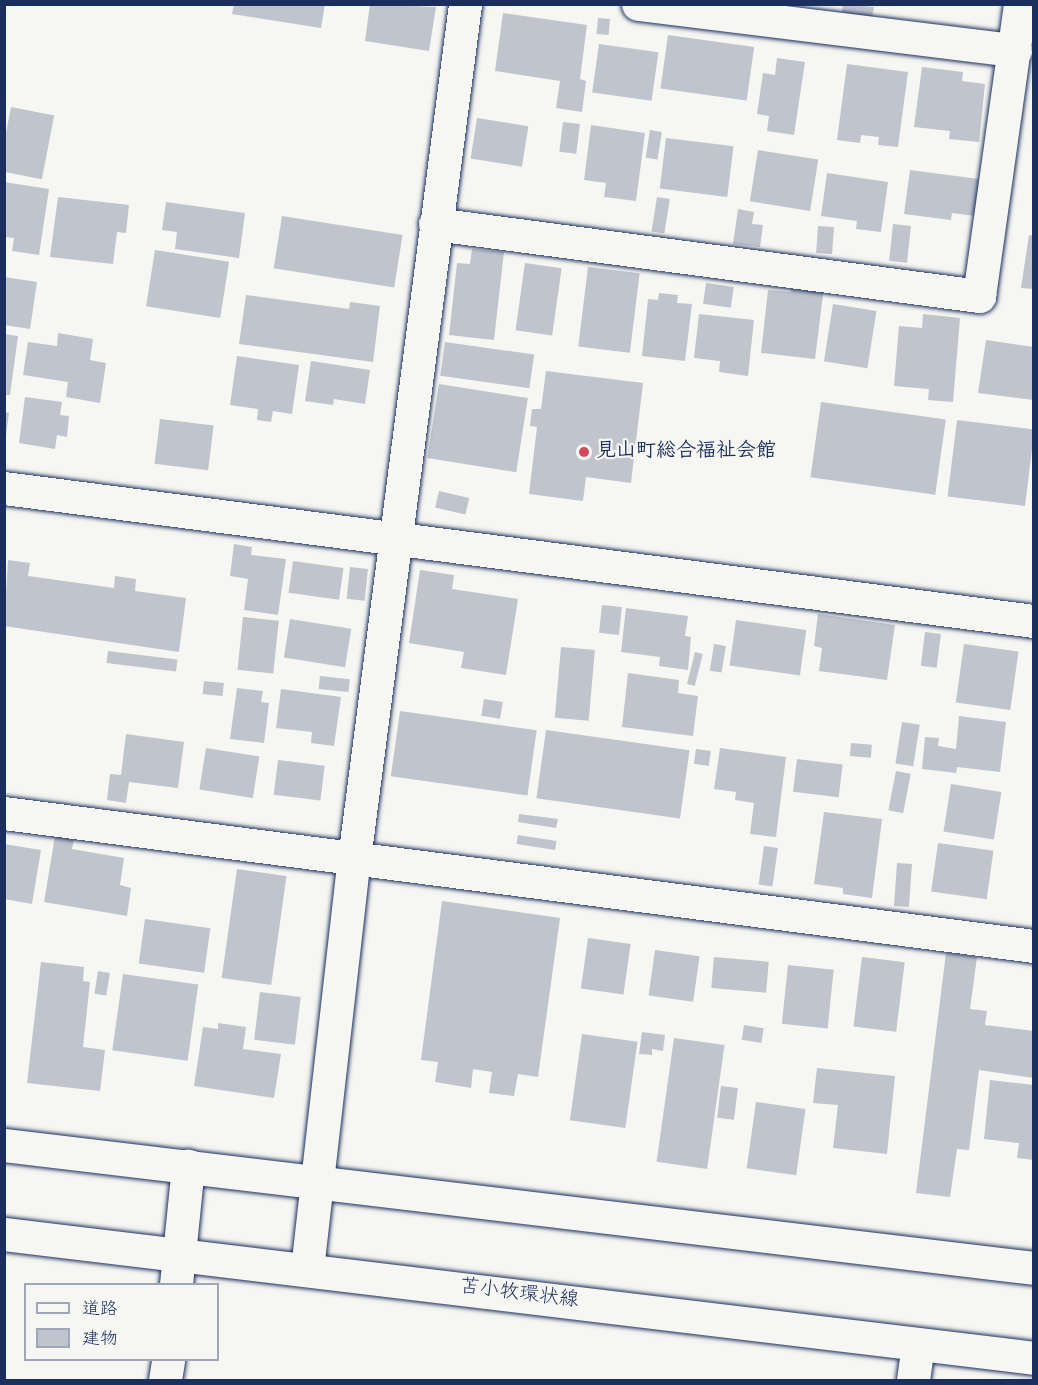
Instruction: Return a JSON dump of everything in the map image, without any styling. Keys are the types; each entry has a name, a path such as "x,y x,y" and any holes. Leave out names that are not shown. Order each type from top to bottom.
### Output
{"street":[{"path":"308,1269 354,859 465,4"},
{"path":"638,4 1015,50"},
{"path":"435,224 979,296 1020,4"},
{"path":"4,488 1034,621"},
{"path":"4,813 1034,946"},
{"path":"4,1145 1034,1268"},
{"path":"177,1269 188,1166"},
{"name":"苫小牧環状線","path":"4,1234 177,1269 308,1269 1034,1358"},
{"path":"913,1380 918,1344"},
{"path":"165,1380 168,1361"}],"building":[{"path":"234,4 325,4 321,28 232,14"},
{"path":"370,4 436,7 429,51 365,41"},
{"path":"843,4 874,7 872,17 842,12"},
{"path":"503,13 587,25 580,79 586,81 582,112 556,108 560,81 495,71"},
{"path":"598,18 610,19 609,35 597,34"},
{"path":"668,35 754,47 747,101 660,88"},
{"path":"599,44 658,52 652,101 592,93"},
{"path":"777,58 805,62 794,135 767,131 769,116 757,114 763,73 775,75"},
{"path":"847,64 908,72 898,147 878,145 879,137 861,135 860,143 837,140"},
{"path":"922,67 963,72 962,81 985,84 979,142 949,139 950,131 914,127"},
{"path":"11,107 54,115 42,179 4,172 4,143"},
{"path":"477,118 528,126 522,167 471,158"},
{"path":"563,122 580,124 576,154 559,152"},
{"path":"591,125 645,133 636,201 604,197 606,183 584,180"},
{"path":"650,130 662,132 657,160 646,158"},
{"path":"666,138 733,146 727,197 660,189"},
{"path":"758,150 818,160 810,211 750,201"},
{"path":"910,170 979,179 975,216 952,213 951,220 904,214"},
{"path":"827,173 888,182 881,232 856,229 857,221 821,216"},
{"path":"4,182 49,189 39,255 12,251 14,238 4,237"},
{"path":"58,197 129,205 126,233 117,232 113,264 50,257"},
{"path":"657,197 670,199 664,234 652,232"},
{"path":"166,202 245,213 239,258 175,249 177,232 162,230"},
{"path":"738,209 754,212 752,224 763,225 760,247 733,244"},
{"path":"282,216 402,235 394,287 274,268"},
{"path":"893,224 911,226 907,263 889,261"},
{"path":"818,226 834,227 832,254 816,253"},
{"path":"1029,235 1034,236 1034,289 1021,288"},
{"path":"472,249 504,252 494,340 449,335 457,263 470,264"},
{"path":"155,250 229,262 220,318 146,306"},
{"path":"525,263 562,268 552,335 516,330"},
{"path":"588,267 640,273 630,353 578,346"},
{"path":"4,277 37,282 30,329 4,325"},
{"path":"706,283 734,287 731,308 703,304"},
{"path":"792,283 824,287 815,359 761,353 768,290 791,292"},
{"path":"659,293 678,295 677,303 692,304 685,361 642,356 648,299 658,300"},
{"path":"246,295 349,309 350,302 380,306 373,362 239,344"},
{"path":"833,304 876,311 867,368 824,361"},
{"path":"699,314 754,320 748,376 719,372 720,361 694,358"},
{"path":"923,314 960,318 953,402 928,400 929,389 894,386 899,326 922,328"},
{"path":"58,333 93,339 90,360 106,363 100,403 66,397 68,382 23,375 28,342 57,346"},
{"path":"4,334 18,336 10,395 4,395"},
{"path":"986,340 1034,347 1034,400 978,393"},
{"path":"445,342 534,355 529,388 440,376"},
{"path":"237,356 299,365 292,414 273,411 271,422 257,420 258,409 230,405"},
{"path":"311,361 370,370 365,404 334,399 333,405 305,401"},
{"name":"見山町総合福祉会館","path":"546,371 643,383 631,483 586,477 583,501 529,494 537,427 530,426 532,409 541,409"},
{"path":"439,384 528,398 516,472 427,458"},
{"path":"25,397 62,402 60,415 69,416 67,437 57,435 55,449 19,443"},
{"path":"821,402 946,420 935,495 810,477"},
{"path":"4,412 9,413 6,435 4,435"},
{"path":"160,419 214,426 208,470 155,464"},
{"path":"957,420 1034,429 1025,506 948,496"},
{"path":"439,491 469,498 465,515 435,508"},
{"path":"234,544 252,547 251,555 286,559 278,615 244,610 248,579 230,576"},
{"path":"8,560 30,563 28,576 114,588 115,576 136,579 135,591 186,598 179,652 4,626"},
{"path":"293,561 344,568 339,600 289,593"},
{"path":"350,567 368,569 365,601 347,599"},
{"path":"420,570 454,575 452,589 518,599 506,675 461,668 464,652 409,643"},
{"path":"602,605 622,607 619,635 599,633"},
{"path":"626,608 688,616 685,636 691,637 688,670 659,666 660,657 621,652"},
{"path":"818,614 895,625 887,680 819,671 822,648 814,646"},
{"path":"243,617 279,621 273,673 237,670"},
{"path":"290,619 351,629 345,667 284,658"},
{"path":"736,620 806,630 800,675 730,666"},
{"path":"925,632 941,634 937,668 921,666"},
{"path":"714,644 726,646 722,673 710,671"},
{"path":"964,644 1018,652 1010,710 956,702"},
{"path":"561,647 595,650 589,721 555,718"},
{"path":"108,651 177,660 176,671 107,663"},
{"path":"695,652 703,654 695,686 687,684"},
{"path":"628,673 679,680 678,693 698,696 693,736 622,727"},
{"path":"320,676 350,679 348,692 319,689"},
{"path":"204,681 224,683 223,696 203,694"},
{"path":"237,688 263,691 261,702 269,703 264,743 230,739"},
{"path":"281,689 341,697 334,746 311,743 312,732 276,728"},
{"path":"484,699 503,702 500,719 481,716"},
{"path":"400,711 537,730 527,796 391,776"},
{"path":"959,716 1006,722 1000,772 957,767 956,773 922,769 925,737 939,738 938,746 956,749"},
{"path":"902,722 920,725 913,766 895,763"},
{"path":"546,730 690,750 680,819 536,798"},
{"path":"126,734 184,742 178,788 129,782 126,803 107,800 110,774 121,775"},
{"path":"851,743 872,745 871,758 850,756"},
{"path":"206,748 259,756 253,798 199,789"},
{"path":"720,748 786,757 776,837 750,834 754,803 735,800 736,792 714,789"},
{"path":"696,749 711,751 709,766 694,764"},
{"path":"797,759 843,765 839,797 793,792"},
{"path":"278,760 325,766 320,800 274,795"},
{"path":"896,771 911,774 903,813 888,810"},
{"path":"951,784 1001,792 994,839 943,831"},
{"path":"824,812 882,819 872,898 843,894 843,888 814,884"},
{"path":"519,814 558,819 556,828 518,822"},
{"path":"518,835 557,841 555,850 517,844"},
{"path":"55,836 74,840 72,849 124,858 120,885 131,888 127,916 44,902"},
{"path":"938,843 993,851 987,899 931,892"},
{"path":"4,844 41,850 32,904 4,899"},
{"path":"764,846 778,848 772,887 759,885"},
{"path":"897,863 912,864 909,907 894,906"},
{"path":"237,869 287,876 271,985 222,978"},
{"path":"442,901 560,918 538,1077 518,1074 514,1096 489,1093 492,1072 473,1069 471,1088 435,1082 438,1062 421,1060"},
{"path":"145,919 210,928 204,973 139,964"},
{"path":"588,938 631,944 623,994 581,989"},
{"path":"655,950 700,956 693,1002 649,996"},
{"path":"946,953 977,957 970,1009 987,1011 985,1025 1034,1031 1034,1078 979,1070 969,1150 957,1149 950,1197 916,1193"},
{"path":"714,957 769,962 766,993 711,988"},
{"path":"862,957 905,962 896,1032 853,1026"},
{"path":"41,962 84,967 83,981 90,982 83,1047 105,1050 100,1091 27,1083"},
{"path":"788,965 834,970 828,1028 782,1024"},
{"path":"98,971 110,973 106,996 94,994"},
{"path":"123,974 198,985 188,1061 112,1050"},
{"path":"260,992 301,997 295,1045 254,1040"},
{"path":"218,1023 246,1027 243,1049 281,1054 274,1098 194,1086 203,1027 218,1029"},
{"path":"744,1025 764,1028 761,1043 742,1040"},
{"path":"642,1032 665,1035 663,1051 652,1049 652,1055 639,1054"},
{"path":"582,1034 637,1042 625,1128 570,1120"},
{"path":"674,1038 725,1045 707,1169 657,1162"},
{"path":"817,1068 895,1076 887,1154 833,1148 838,1105 813,1103"},
{"path":"990,1080 1034,1085 1034,1160 1017,1158 1019,1143 984,1139"},
{"path":"721,1086 738,1088 734,1120 717,1118"},
{"path":"756,1102 806,1109 796,1175 747,1168"}],"place":[{"name":"見山町総合福祉会館","path":"584,452"}]}
